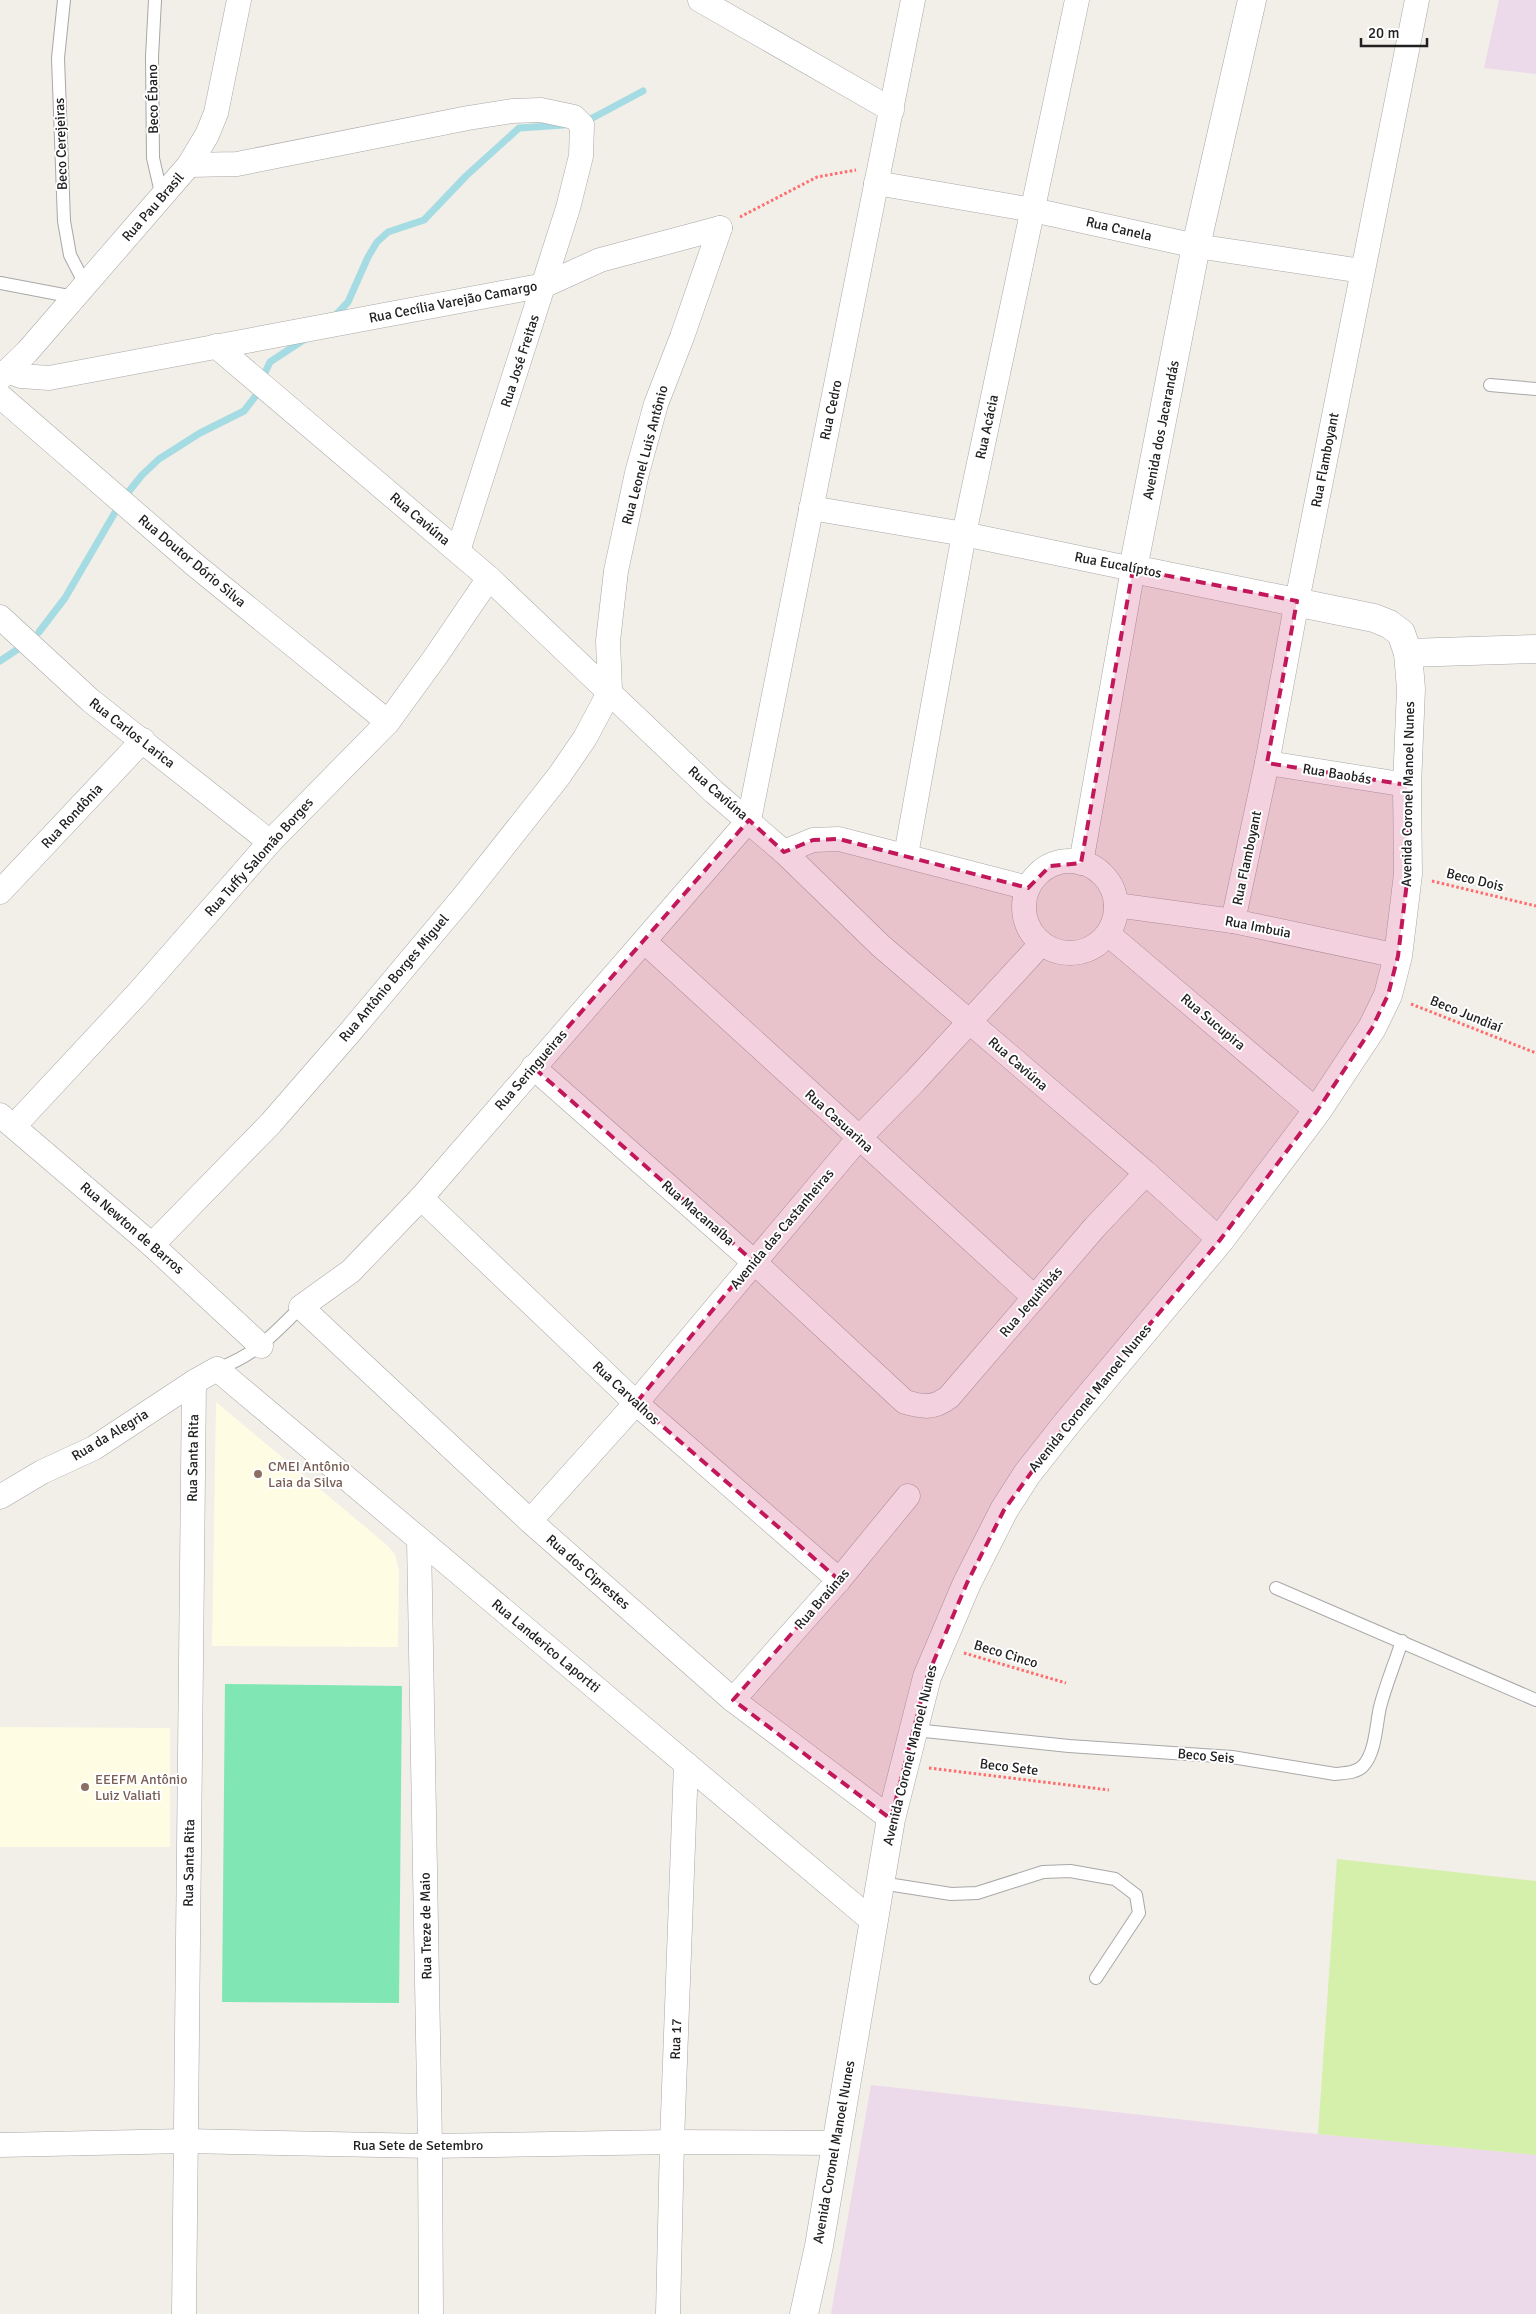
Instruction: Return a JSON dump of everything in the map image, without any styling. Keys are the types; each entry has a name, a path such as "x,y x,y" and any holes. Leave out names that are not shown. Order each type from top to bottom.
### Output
{"street":[{"name":"Rua Pau Brasil","path":"4,374 189,165 207,135 216,113 239,0"},
{"path":"700,0 892,110"},
{"name":"Rua Cedro","path":"749,820 913,0"},
{"name":"Rua Acácia","path":"906,855 964,534 1077,0"},
{"name":"Avenida dos Jacarandás","path":"1081,863 1133,569 1196,246 1252,0"},
{"name":"Rua Flamboyant","path":"1233,921 1267,763 1362,271 1418,0"},
{"name":"Rua José Freitas","path":"189,165 238,164 512,111 541,110 574,116 582,125 581,156 568,208 545,285 458,551"},
{"name":"Rua Canela","path":"878,174 1196,246 1362,271"},
{"name":"Rua Cecília Varejão Camargo","path":"4,374 49,378 545,285 600,260 720,228"},
{"name":"Rua Leonel Luis Antônio","path":"610,691 608,641 616,571 637,473 656,404 682,337 720,228"},
{"name":"Rua Caviúna","path":"216,346 489,578 573,659 610,691 714,792 749,820 784,852 881,946 1146,1173 1220,1240"},
{"name":"Rua Doutor Dório Silva","path":"0,396 196,565 388,722"},
{"name":"Rua Eucalíptos","path":"811,508 964,534 1374,618 1389,624 1401,633 1408,653"},
{"name":"Rua Tuffy Salomão Borges","path":"7,1120 139,992 270,842 388,722 489,578"},
{"name":"Rua Carlos Larica","path":"2,623 90,700 270,842"},
{"path":"1408,653 1536,650"},
{"name":"Avenida Coronel Manoel Nunes","path":"804,2314 819,2246 891,1819 927,1678 967,1583 1004,1510 1027,1474 1220,1240 1317,1111 1372,1028 1388,995 1398,956 1408,874 1411,689 1408,653"},
{"name":"Rua Antônio Borges Miguel","path":"152,1245 271,1123 465,895 559,776 585,738 610,691"},
{"name":"Rua Rondônia","path":"0,892 143,740"},
{"name":"Rua Baobás","path":"1267,763 1408,786"},
{"name":"Rua Seringueiras","path":"301,1307 351,1271 421,1198 749,820"},
{"path":"784,852 813,840 839,840 906,855 1028,888"},
{"path":"1065,862 1081,863 1095,868 1106,878 1113,891 1116,905 1115,920 1108,934 1098,944 1084,951 1070,953 1055,951 1041,944 1031,932 1025,918 1024,903 1028,888 1037,875 1050,866 1065,862"},
{"name":"Rua Imbuia","path":"1116,905 1233,921 1398,956"},
{"name":"Rua Sucupira","path":"1108,934 1317,1111"},
{"name":"Rua Casuarina","path":"645,942 858,1139 1034,1297"},
{"name":"Avenida das Castanheiras","path":"530,1520 636,1403 753,1261 858,1139 915,1081 968,1021 1041,944"},
{"name":"Rua Macanaíba","path":"533,1067 753,1261 905,1402"},
{"name":"Rua Newton de Barros","path":"7,1120 152,1245 261,1346"},
{"name":"Rua Jequitibás","path":"905,1402 926,1408 938,1406 949,1397 1034,1297 1146,1173"},
{"name":"Rua Carvalhos","path":"421,1198 636,1403 840,1580"},
{"name":"Rua dos Ciprestes","path":"301,1307 530,1520 733,1700 891,1819"},
{"name":"Rua da Alegria","path":"0,1497 42,1472 94,1448 194,1382 217,1370"},
{"name":"Rua Landerico Laportti","path":"217,1370 419,1538 874,1923"},
{"name":"Rua Santa Rita","path":"184,2314 194,1382"},
{"name":"Rua Braúnas","path":"733,1700 840,1580 908,1496"},
{"name":"Rua Treze de Maio","path":"419,1538 430,2146 430,2314"},
{"name":"Rua 17","path":"668,2314 672,2142 686,1764"},
{"name":"Rua Sete de Setembro","path":"0,2145 186,2140 430,2146 672,2142 835,2144"}],"lane":[{"name":"Beco Cerejeiras","path":"64,0 58,58 64,220 70,256 79,291"},
{"name":"Beco Ébano","path":"155,0 152,57 154,158 162,197"},
{"path":"0,284 79,291"},
{"path":"1490,385 1536,389"},
{"path":"217,1370 240,1361 261,1346 301,1307"},
{"path":"1276,1588 1536,1700"},
{"name":"Beco Seis","path":"915,1730 1069,1746 1232,1757 1335,1774 1349,1773 1358,1770 1366,1764 1372,1746 1380,1706 1402,1641"},
{"path":"881,1882 951,1894 977,1893 1043,1872 1070,1871 1115,1879 1136,1895 1139,1913 1096,1978"}],"path":[{"path":"720,228 817,177 878,174"},
{"name":"Beco Dois","path":"1408,874 1536,906"},
{"name":"Beco Jundiaí","path":"1388,995 1536,1053"},
{"name":"Beco Cinco","path":"940,1646 1066,1683"},
{"name":"Beco Sete","path":"905,1765 1109,1790"}],"highlighted area":[{"path":"1133,569 1297,601 1267,763 1407,785 1408,874 1398,956 1388,995 1372,1028 1317,1111 1220,1240 1068,1422 1004,1510 967,1583 927,1677 891,1819 733,1700 839,1580 636,1403 753,1261 533,1067 749,820 784,852 813,840 839,839 1028,888 1050,866 1081,863"}],"shaded area":[{"path":"1499,0 1536,0 1536,74 1484,68"},
{"name":"CMEI Antônio Laia da Silva","path":"216,1402 388,1546 395,1555 399,1570 398,1647 212,1646"},
{"name":"EEEFM Antônio Luiz Valiati","path":"0,1727 170,1728 170,1847 0,1847"},
{"path":"871,2085 1286,2131 1536,2155 1536,2314 831,2314"}],"green space":[{"path":"225,1684 402,1686 399,2003 222,2002"},
{"path":"1337,1859 1536,1881 1536,2155 1318,2134"}],"waterway":[{"path":"585,122 643,91"},
{"path":"334,317 348,302 368,257 377,242 388,232 424,220 466,176 519,128 564,125"},
{"path":"262,379 270,362 305,339"},
{"path":"126,495 142,475 159,459 200,433 244,411 258,393"},
{"path":"39,632 65,598 117,509"},
{"path":"0,661 21,647"}],"place":[{"name":"CMEI Antônio Laia da Silva","path":"258,1474"},
{"name":"EEEFM Antônio Luiz Valiati","path":"85,1787"}]}
